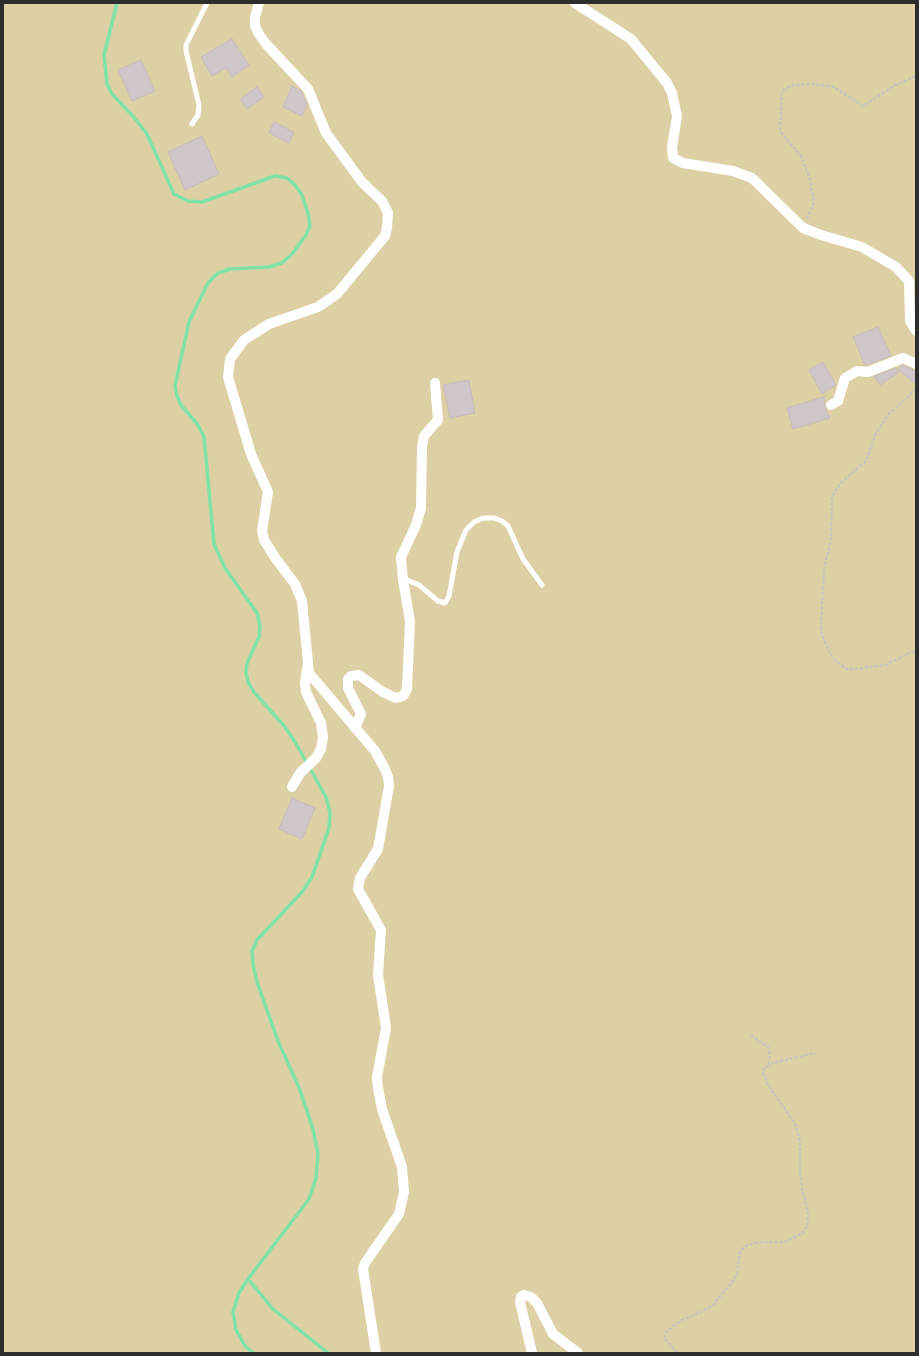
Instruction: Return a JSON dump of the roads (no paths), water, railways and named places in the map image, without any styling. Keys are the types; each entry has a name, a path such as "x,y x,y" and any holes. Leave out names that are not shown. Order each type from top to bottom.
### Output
{"street":[{"path":"259,3 255,17 259,34 266,44 308,89 326,133 362,182 382,201 388,213 388,228 385,236 337,294 318,307 269,324 244,340 232,354 228,367 228,377 241,425 251,454 268,492 262,531 264,540 295,584 302,601 306,633 306,692 321,723 323,737 321,749 316,758 300,773 292,787"},
{"path":"575,3 631,38 667,83 672,93 677,116 672,147 673,158 683,163 733,171 752,178 804,228 871,251 896,267 909,281 910,321 916,331"},
{"path":"831,405 838,401 845,378 857,371 868,372 903,358 916,364"},
{"path":"355,728 361,714 348,688 348,679 351,676 359,675 383,692 396,698 403,696 407,690 410,621 402,578 403,551 416,525 421,508 422,447 424,436 438,420 435,382"},
{"path":"307,668 316,684 380,759 388,777 389,786 378,849 360,878 358,889 381,930 378,975 386,1028 378,1077 378,1088 382,1109 402,1167 404,1192 399,1214 363,1269 376,1353"},
{"path":"532,1353 520,1302 524,1295 531,1297 536,1303 552,1334 578,1353"}],"lane":[{"path":"192,124 198,115 200,105 186,51 186,45 207,3"},
{"path":"402,578 419,586 438,601 445,603 449,596 457,552 466,530 474,522 483,518 494,518 502,520 508,526 523,559 542,585"}],"waterway":[{"path":"117,3 104,55 107,84 112,94 132,115 147,134 174,194 188,201 202,202 275,176 287,178 295,185 302,195 308,213 310,226 306,235 293,253 282,263 269,267 230,269 218,273 208,283 189,322 175,386 181,405 198,425 204,437 214,544 225,568 257,613 260,626 259,637 247,663 246,672 248,682 254,692 285,727 295,742 326,797 330,812 329,828 312,877 303,891 257,940 252,951 257,982 278,1041 300,1090 313,1129 318,1154 316,1178 309,1199 239,1293 233,1312 236,1330 245,1346 253,1353"},
{"path":"248,1279 273,1309 328,1353"}]}
